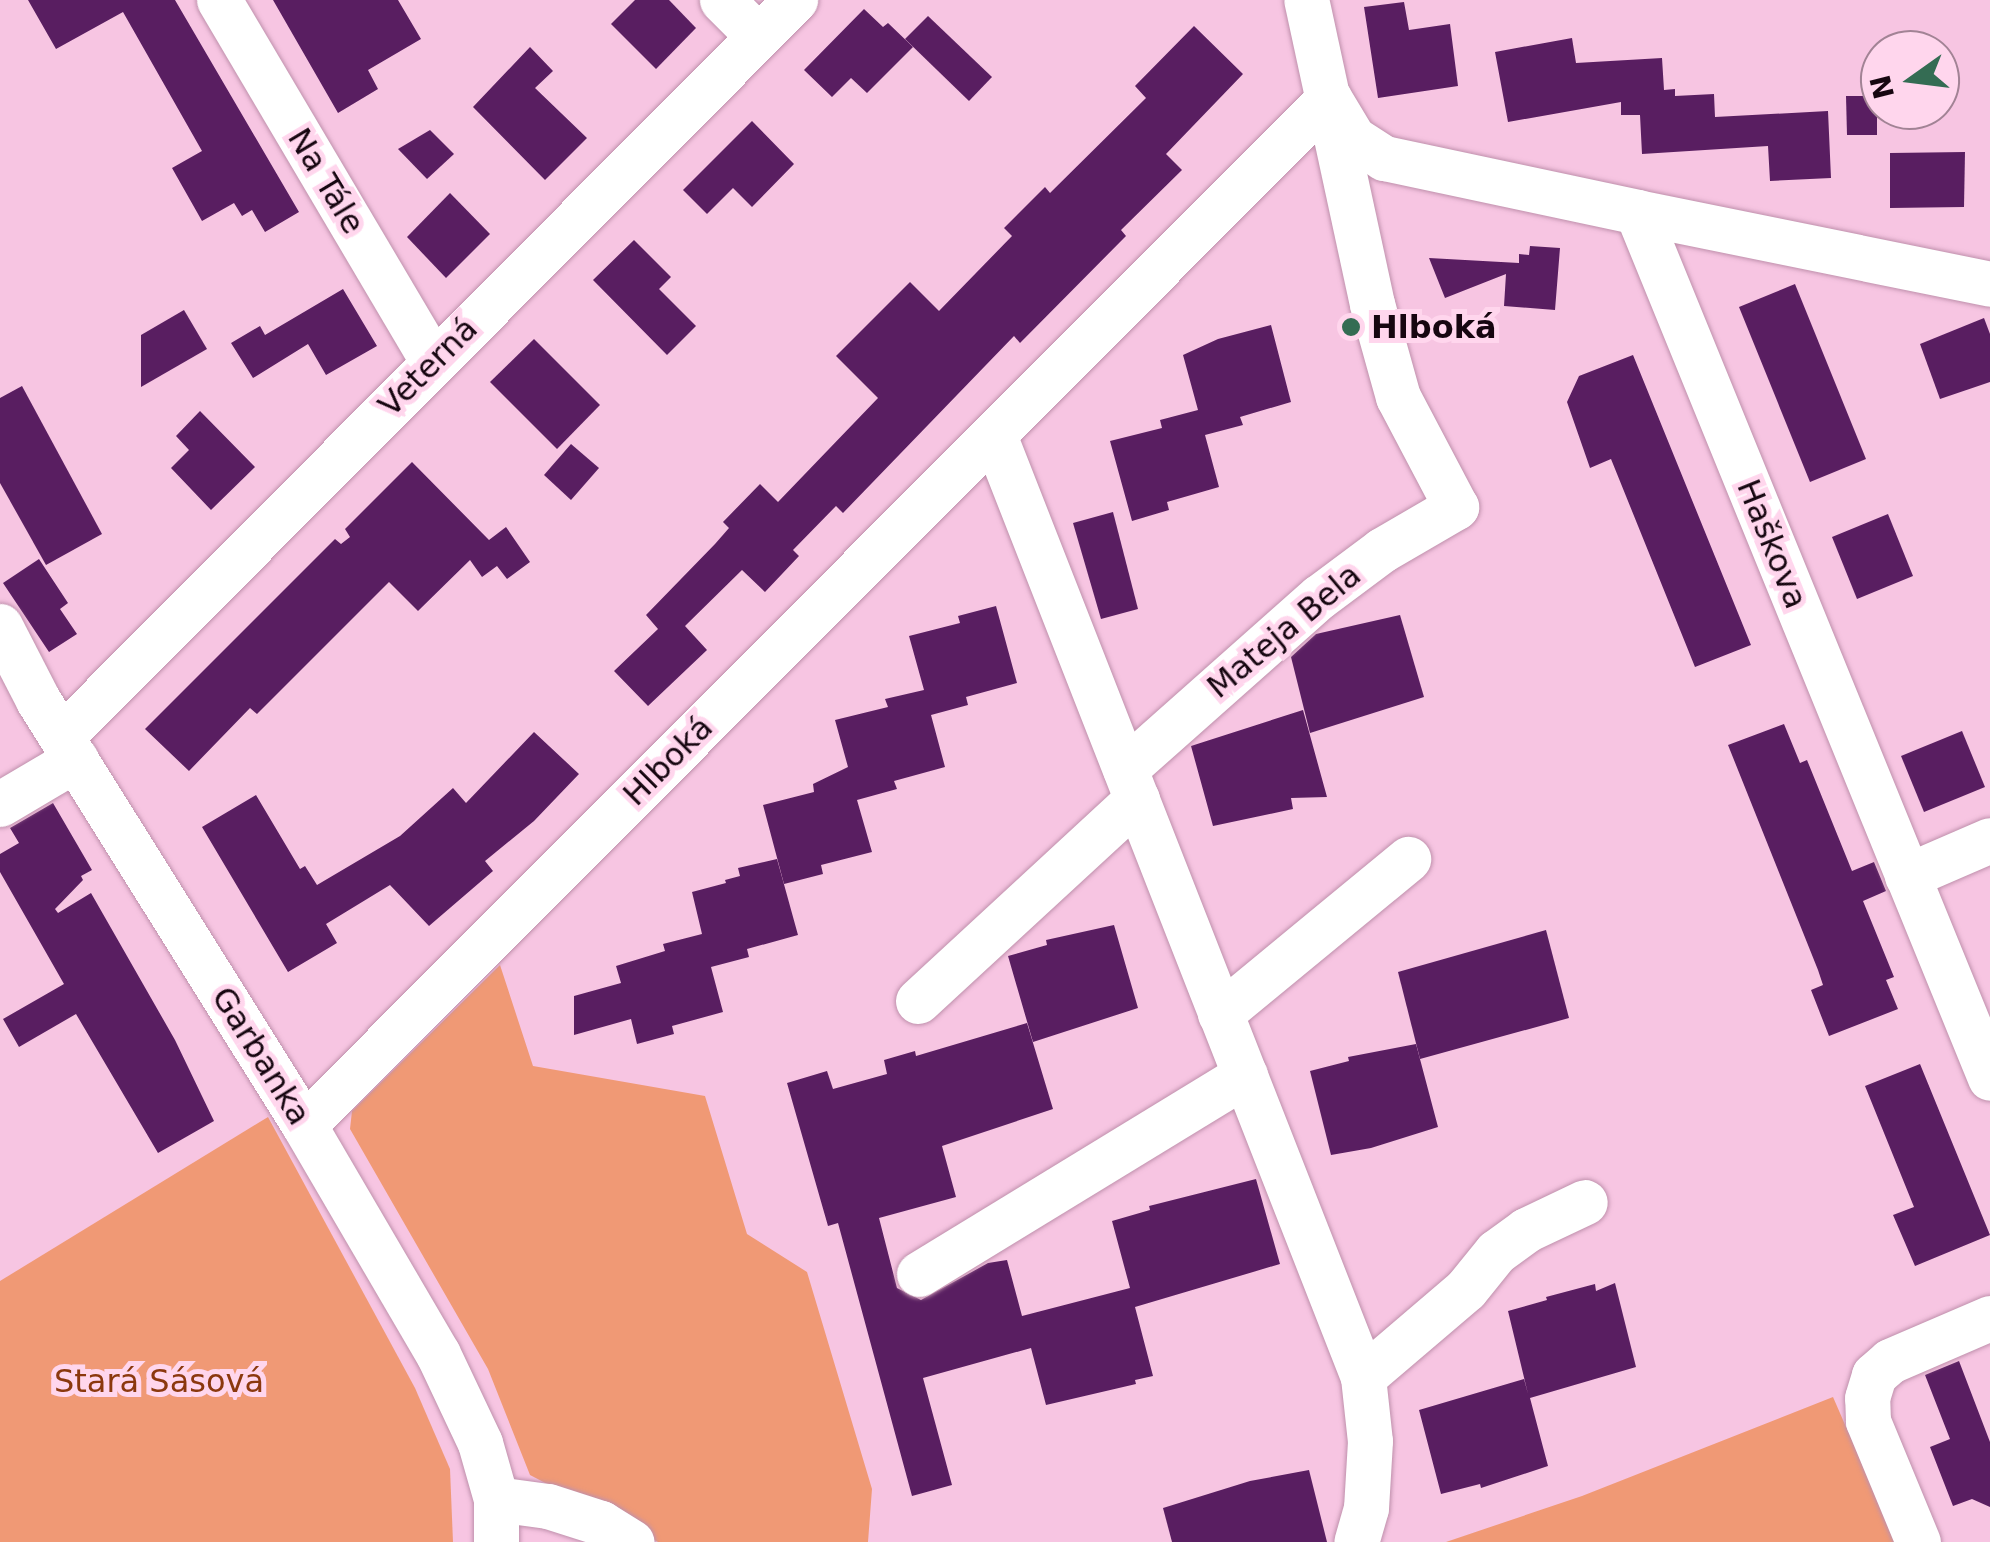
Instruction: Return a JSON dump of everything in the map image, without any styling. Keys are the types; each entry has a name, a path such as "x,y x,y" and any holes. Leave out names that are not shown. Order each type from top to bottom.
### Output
{"street":[{"name":"Na Tále","path":"220,0 433,362"},
{"path":"722,0 758,36"},
{"name":"Veterná","path":"0,804 69,748 433,362 795,0"},
{"path":"1306,0 1329,98 1353,138 1384,158 1990,284"},
{"name":"Hlboká","path":"304,1125 1329,98"},
{"name":"Mateja Bela","path":"918,1002 1319,597 1382,550 1456,508 1398,397 1372,304 1329,98"},
{"name":"Haškova","path":"1637,212 1990,1078"},
{"path":"994,435 1363,1377 1370,1441 1366,1508 1356,1542"},
{"name":"Garbanka","path":"0,626 69,748 304,1125 438,1354 480,1443 496,1520"},
{"path":"1907,876 1990,840"},
{"path":"1220,1014 1408,859"},
{"path":"919,1274 1244,1076"},
{"path":"1363,1377 1466,1289 1496,1252 1526,1230 1585,1202"},
{"path":"1918,1542 1868,1421 1866,1398 1874,1376 1890,1361 1990,1318"},
{"path":"496,1520 548,1506 601,1523 631,1542"}],"green space":[{"path":"500,965 533,1066 705,1096 747,1234 807,1272 872,1489 868,1542 658,1542 530,1475 488,1369 350,1129 352,1111"},
{"name":"Stará Sásová","path":"268,1117 415,1388 450,1469 453,1542 0,1542 0,1281"},
{"path":"1833,1397 1896,1542 1446,1542 1582,1496"}],"building":[{"path":"28,0 175,0 299,212 265,232 252,210 242,216 234,203 202,221 172,168 202,151 123,12 56,49"},
{"path":"273,0 398,0 421,39 368,70 378,89 338,113"},
{"path":"635,0 669,0 696,28 656,69 611,24"},
{"path":"1404,2 1409,30 1450,24 1458,86 1378,98 1364,7"},
{"path":"864,9 883,27 888,23 913,47 867,93 851,78 832,97 804,70"},
{"path":"928,16 992,77 969,101 905,39"},
{"path":"1194,26 1243,74 1166,154 1182,170 1121,230 1126,236 1020,343 1014,336 843,513 836,506 793,550 799,556 765,592 742,570 685,626 707,650 648,706 614,671 658,629 646,615 729,528 723,522 760,484 778,502 878,398 836,356 910,282 939,311 1012,236 1004,228 1045,187 1050,193 1146,98 1135,86"},
{"path":"1572,38 1576,63 1662,58 1664,90 1675,89 1675,96 1714,94 1715,117 1828,111 1831,178 1770,181 1768,146 1642,154 1640,115 1621,115 1621,102 1508,122 1495,52"},
{"path":"530,47 553,71 535,88 587,138 545,180 473,107"},
{"path":"1846,96 1860,96 1860,130 1877,130 1877,135 1847,135"},
{"path":"752,121 794,164 752,207 733,188 707,214 683,190"},
{"path":"430,130 454,154 427,179 398,149"},
{"path":"1965,152 1964,207 1890,208 1890,153"},
{"path":"450,193 490,234 446,278 407,237"},
{"path":"634,240 671,277 659,289 696,326 667,355 593,280"},
{"path":"1530,246 1560,248 1555,310 1504,306 1506,274 1445,298 1429,258 1519,263 1519,254 1529,255"},
{"path":"1795,284 1866,459 1810,482 1739,307"},
{"path":"343,289 377,346 326,375 308,344 253,378 231,343 260,326 265,335"},
{"path":"184,310 207,349 141,387 141,335"},
{"path":"1984,318 1990,334 1990,382 1940,399 1920,344"},
{"path":"1271,325 1291,402 1240,417 1243,425 1205,435 1219,487 1167,502 1169,510 1132,521 1110,441 1162,428 1160,420 1198,410 1183,355 1218,339"},
{"path":"534,339 600,405 557,449 490,382"},
{"path":"1633,355 1751,645 1695,667 1611,459 1590,468 1567,402 1579,376"},
{"path":"22,386 102,534 46,565 0,483 0,398"},
{"path":"200,411 255,467 211,510 171,468 189,450 176,436"},
{"path":"571,444 599,468 571,500 544,475"},
{"path":"412,462 489,540 506,527 530,562 507,579 497,566 482,577 470,560 418,611 389,582 257,714 250,708 189,771 145,729 335,539 341,544 350,537 345,529"},
{"path":"1113,512 1138,609 1101,619 1073,523"},
{"path":"1888,514 1913,576 1857,599 1832,537"},
{"path":"39,559 68,603 60,609 77,634 49,652 3,583"},
{"path":"996,606 1017,683 966,697 968,705 931,715 945,767 894,781 897,789 857,800 872,852 821,865 823,874 784,884 763,805 814,792 813,784 848,767 835,720 888,707 885,699 924,690 909,636 960,623 958,616"},
{"path":"1400,615 1424,697 1310,733 1291,657 1316,634"},
{"path":"1303,710 1327,797 1291,798 1293,809 1213,826 1191,746"},
{"path":"1784,724 1800,763 1807,760 1852,871 1874,862 1886,891 1863,901 1894,977 1886,980 1898,1009 1829,1036 1811,990 1823,985 1818,970 1728,745"},
{"path":"1962,731 1985,787 1924,812 1901,756"},
{"path":"534,732 579,774 534,821 485,861 493,871 429,926 390,885 326,924 337,943 288,972 202,827 256,795 300,869 305,866 317,885 400,836 453,788 466,803"},
{"path":"53,803 92,870 81,876 83,880 55,909 58,913 91,893 175,1040 214,1121 158,1153 76,1014 19,1047 3,1019 64,984 0,872 0,854 19,843 10,828"},
{"path":"777,859 798,935 747,949 749,957 711,967 723,1012 672,1026 674,1034 637,1044 631,1019 574,1035 574,996 621,983 616,966 665,951 663,944 702,934 692,892 740,876 738,868"},
{"path":"1114,925 1138,1008 1033,1042 1008,956 1047,945 1046,940"},
{"path":"1546,930 1569,1018 1420,1059 1398,972"},
{"path":"1027,1023 1053,1109 942,1146 956,1197 879,1218 897,1288 921,1300 988,1263 1007,1260 1022,1316 1130,1288 1112,1221 1150,1210 1149,1206 1256,1179 1280,1264 1135,1307 1153,1376 1135,1380 1136,1384 1046,1405 1031,1348 923,1378 952,1485 912,1496 838,1223 828,1226 787,1083 827,1071 833,1089 887,1074 884,1060 915,1051 916,1056"},
{"path":"1416,1044 1438,1127 1371,1148 1331,1155 1310,1071 1349,1061 1348,1057"},
{"path":"1920,1064 1990,1235 1915,1266 1893,1215 1914,1207 1865,1086"},
{"path":"1615,1283 1636,1367 1530,1398 1548,1466 1481,1488 1480,1484 1441,1494 1419,1410 1524,1379 1528,1394 1508,1311 1595,1284 1596,1291"},
{"path":"1959,1361 1990,1442 1990,1507 1972,1499 1953,1506 1930,1447 1950,1439 1925,1375"},
{"path":"1309,1470 1327,1542 1172,1542 1163,1508 1250,1481"}],"place":[{"name":"Hlboká","path":"1351,327"}]}
